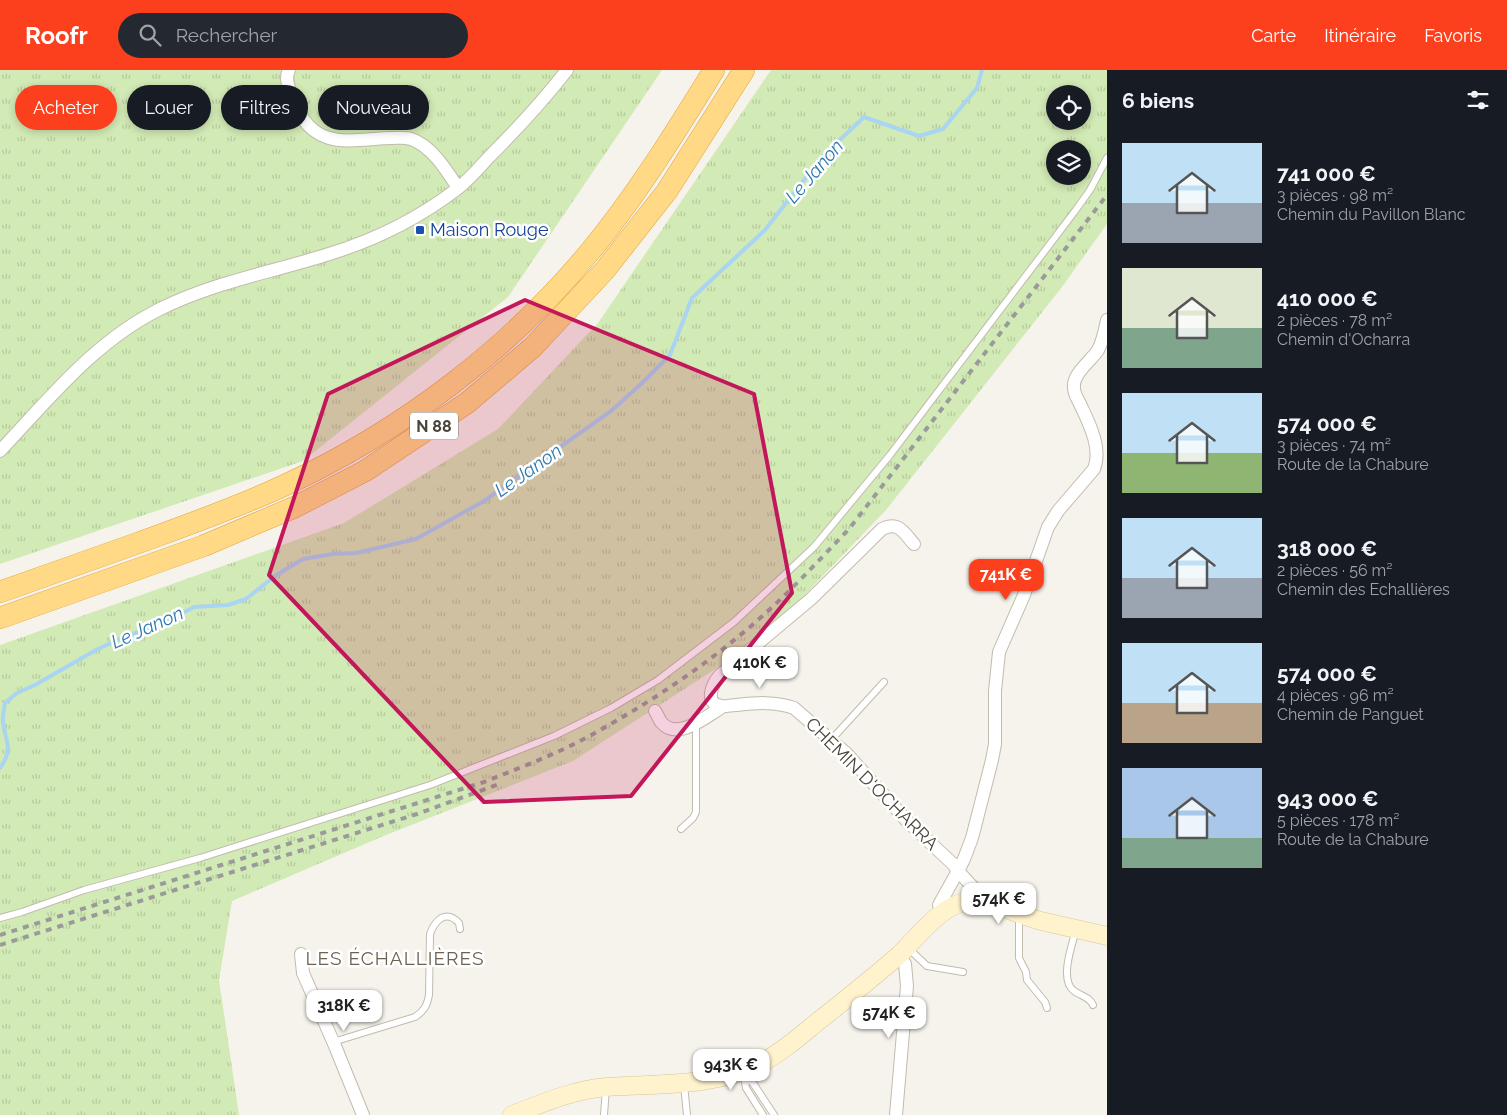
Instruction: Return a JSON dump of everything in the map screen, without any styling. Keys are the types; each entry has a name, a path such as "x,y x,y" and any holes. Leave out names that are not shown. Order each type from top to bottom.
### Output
{"highway":[{"name":"N 88","path":"0,592 214,516 282,487 359,446 456,382 520,326 593,248 649,172 714,70"},
{"name":"N 88","path":"0,618 203,546 296,507 366,471 452,414 533,347 605,270 667,191 746,74"}],"main road":[{"path":"512,1115 578,1091 605,1087 684,1083 743,1074 791,1043 903,951 943,913 960,903 970,901 982,902 1021,915 1107,936"}],"street":[{"path":"289,70 286,78 296,112 314,131 326,138 344,141 388,138 411,139 433,155 458,188"},
{"path":"0,451 49,397 89,358 124,330 160,309 202,291 330,254 377,236 424,212 458,188 527,120 567,70"},
{"path":"943,913 939,905 964,859 972,838 992,760 995,744 995,691 999,652 1024,595 1048,527 1058,511 1094,469 1097,461 1096,443 1074,388 1077,376 1098,351 1107,320"},
{"path":"722,707 715,704 711,690 714,682 720,675 811,599 882,529 890,525 897,526 914,544"},
{"name":"CHEMIN D'OCHARRA","path":"655,711 661,723 676,730 696,723 722,707 765,703 784,704 794,708 858,766 907,821 953,864 981,896 982,902"},
{"path":"896,1115 907,986 903,951"},
{"path":"301,954 303,973 334,1042 363,1115"}],"lane":[{"path":"0,918 84,890 200,858 430,785 554,736 611,708 658,680 734,622 814,547 890,455 1075,211 1090,190 1107,158"},
{"path":"831,740 884,682"},
{"path":"681,829 693,818 696,812 696,723"},
{"path":"1031,890 1019,922 1020,962 1026,972 1027,980 1045,1002 1047,1008"},
{"path":"334,1042 415,1017 422,1012 427,1004 429,995 430,934 433,926 444,917 452,917 459,923 460,929"},
{"path":"1076,928 1068,960 1068,982 1072,990 1090,1000 1093,1005"},
{"path":"903,951 927,966 963,972"},
{"path":"743,1074 746,1088 764,1115"},
{"path":"743,1074 753,1083 774,1115"},
{"path":"684,1083 687,1115"},
{"path":"604,1115 605,1087"}],"highlighted area":[{"path":"525,300 754,394 792,593 631,796 484,802 269,575 328,394"}],"green space":[{"path":"0,70 662,70 508,297 303,461 0,564"},
{"path":"771,70 1107,70 1107,224 1062,287 886,510 795,605 720,666 573,761 386,835 232,901 219,980 239,1115 0,1115 0,645 344,523 498,429 598,323"}],"waterway":[{"name":"Le Janon","path":"0,768 8,751 3,721 5,703 17,693 35,685 96,650 124,637 161,624 194,607 228,605 246,599 275,576 303,559 333,554 356,553 416,539 484,501 611,411 670,355 692,298 765,230 822,157 864,117 919,136 943,129 977,88 982,70"}],"railway":[{"path":"0,935 484,782 544,758 588,737 663,692 702,665 758,620 849,529 1107,195"},
{"path":"0,945 417,814 499,784"}],"place":[{"name":"Maison Rouge","path":"420,230"}],"district":[{"name":"LES ÉCHALLIÈRES","path":"395,958"}]}
